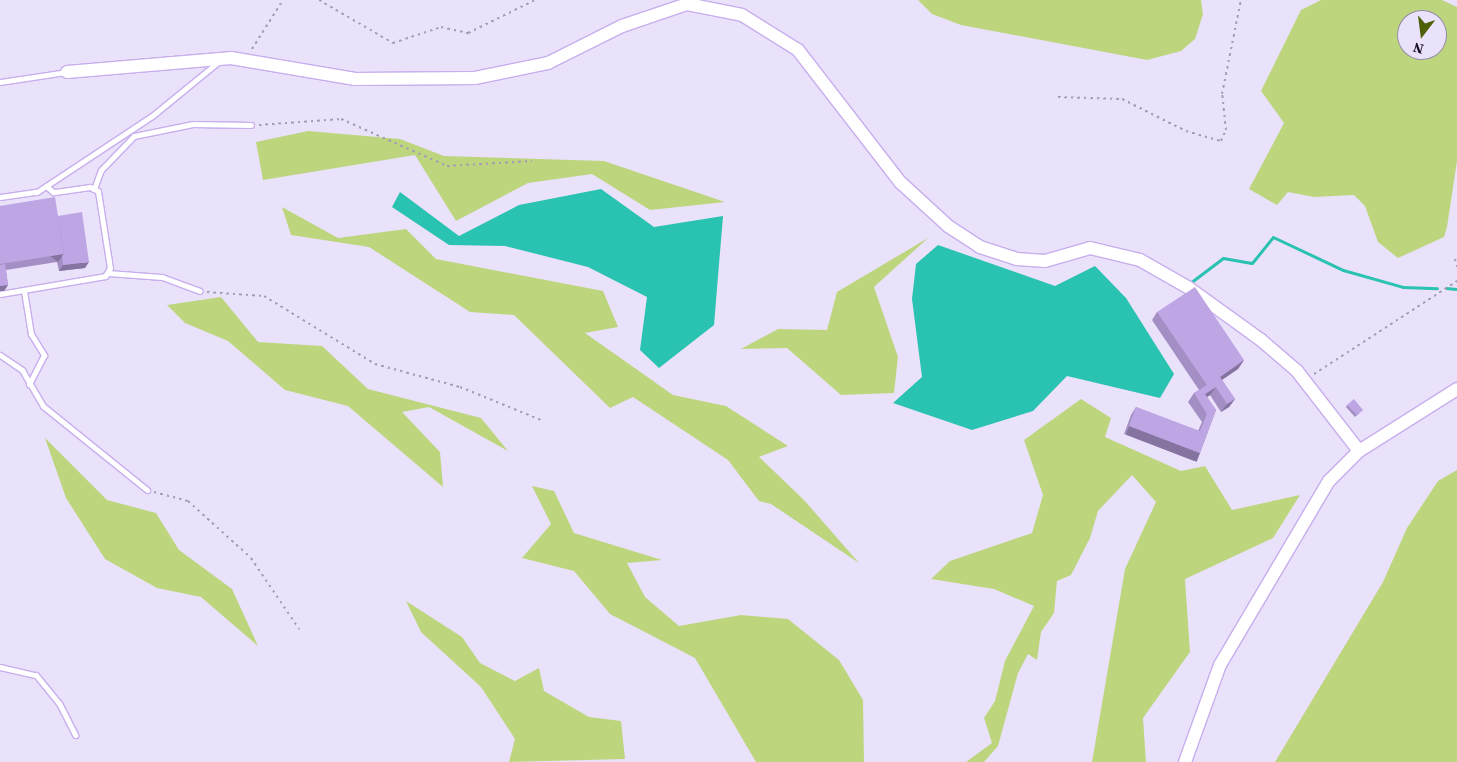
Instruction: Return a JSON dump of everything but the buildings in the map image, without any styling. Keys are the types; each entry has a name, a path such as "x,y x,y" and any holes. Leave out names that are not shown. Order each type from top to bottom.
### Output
{"street":[{"path":"67,72 221,59 245,60 355,79 475,78 548,63 622,26 686,4 742,15 798,50 900,182 948,226 980,247 1017,259 1045,261 1090,248 1140,260 1189,288 1262,340 1304,381 1359,451"},
{"path":"1185,762 1207,692 1220,665 1313,503 1359,451 1457,389"}],"lane":[{"path":"0,198 46,186 152,116 221,59"},
{"path":"0,82 67,72"},
{"path":"94,189 101,170 134,136 193,124 251,126"},
{"path":"46,186 53,192 94,189 98,191 108,273"},
{"path":"0,294 108,273 162,277 200,291"},
{"path":"24,290 30,334 44,355 29,384"},
{"path":"0,355 22,370 44,406 147,490"},
{"path":"0,667 36,675 59,704 75,735"}],"path":[{"path":"245,60 283,0"},
{"path":"319,0 393,43 441,28 468,33 535,0"},
{"path":"1058,97 1122,99 1186,131 1221,141 1226,130 1222,94 1241,0"},
{"path":"251,126 341,119 447,166 532,161"},
{"path":"1456,259 1457,267"},
{"path":"1304,381 1457,281"},
{"path":"200,291 264,296 375,364 460,386 541,420"},
{"path":"147,490 188,501 251,558 299,629"}],"shaded area":[{"path":"918,0 1201,0 1203,14 1195,39 1181,51 1147,60 961,25 932,14"},
{"path":"1321,0 1442,0 1457,7 1457,161 1444,237 1398,258 1378,242 1365,206 1354,195 1314,197 1288,192 1277,205 1249,189 1284,123 1261,91 1301,10"},
{"path":"308,131 400,139 444,156 604,161 725,202 650,210 592,174 528,183 456,221 415,155 263,180 256,142"},
{"path":"601,189 654,227 723,216 714,325 659,368 640,350 647,297 588,267 505,246 449,245 392,207 400,192 459,236 519,205"},
{"path":"282,207 338,238 406,229 436,259 603,291 618,327 585,333 673,395 726,406 788,446 759,457 804,500 859,563 771,504 759,501 728,460 633,397 610,408 514,315 470,312 369,247 291,235"},
{"path":"928,238 874,287 898,357 894,393 841,395 787,348 741,349 778,329 827,330 837,292"},
{"path":"938,245 1055,286 1095,266 1126,298 1174,374 1160,398 1067,376 1033,411 972,430 893,403 922,377 912,299 916,264"},
{"path":"221,297 258,342 322,346 368,389 481,418 508,451 429,407 402,412 440,452 443,487 348,406 285,390 228,341 185,323 167,305"},
{"path":"1081,399 1111,418 1105,437 1181,471 1205,466 1232,510 1300,495 1273,538 1185,579 1190,652 1143,718 1146,762 1092,762 1125,569 1156,502 1132,475 1098,511 1090,538 1071,575 1057,581 1054,613 1041,632 1037,660 1028,654 1018,673 998,746 984,762 966,762 992,743 984,718 995,701 1005,661 1034,606 994,589 931,579 950,561 1032,533 1043,495 1024,440"},
{"path":"45,438 107,500 156,513 179,550 232,589 258,646 201,597 157,588 105,559 66,498"},
{"path":"1457,470 1457,762 1275,762 1383,582 1407,528 1438,481"},
{"path":"532,486 554,491 574,533 662,560 627,563 645,597 679,626 741,615 788,619 839,660 863,700 864,762 756,762 695,658 610,614 574,571 522,558 551,524"},
{"path":"406,601 462,637 480,663 515,681 539,668 544,691 589,717 621,721 625,759 509,762 515,739 481,687 421,632"}],"waterway":[{"path":"1190,283 1223,258 1252,263 1273,237 1343,270 1403,287 1437,288"},
{"path":"1446,288 1457,289"}]}
